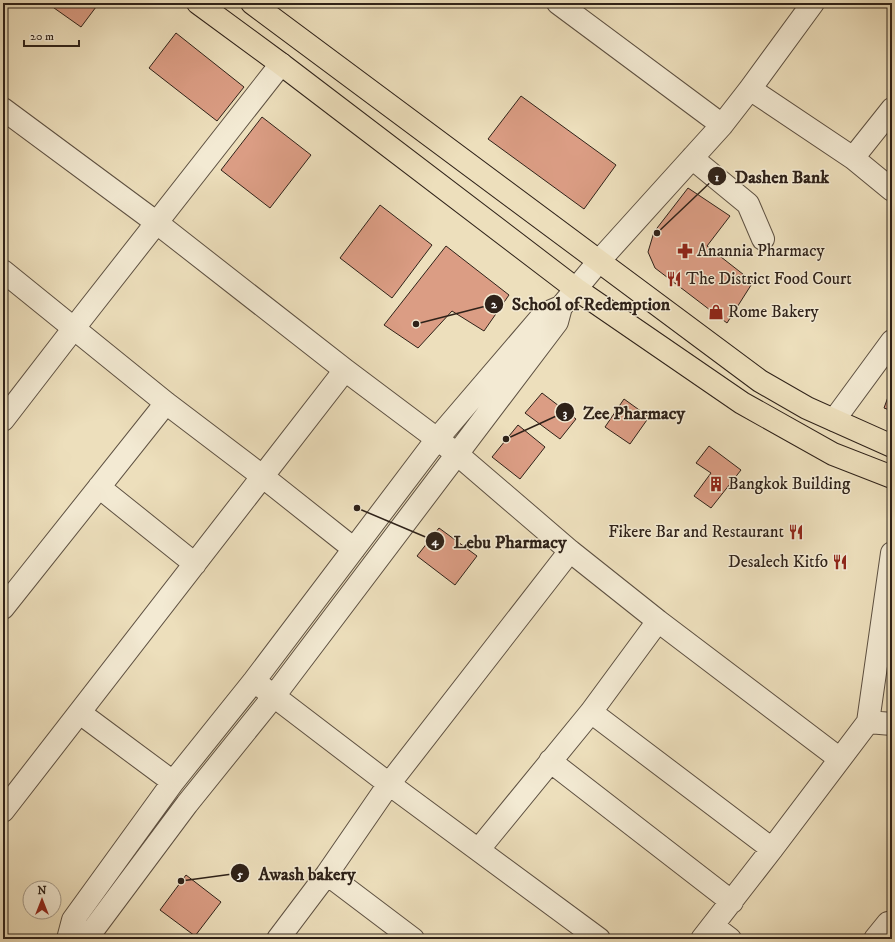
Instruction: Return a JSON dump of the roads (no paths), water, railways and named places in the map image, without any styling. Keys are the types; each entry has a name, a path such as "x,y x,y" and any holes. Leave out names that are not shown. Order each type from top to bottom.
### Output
{"main road":[{"path":"198,3 281,64 576,289 742,403 833,454 892,477"},
{"path":"252,3 760,380 808,408 892,446"}],"street":[{"path":"558,3 722,125"},
{"path":"70,939 93,930 187,804 274,696 557,322 561,307 599,262 722,125 813,3"},
{"path":"3,420 281,64"},
{"path":"750,89 853,158 892,190"},
{"path":"3,109 157,223 344,370 457,454 570,551 658,621 840,759"},
{"path":"853,158 892,109"},
{"path":"692,158 748,204 763,239"},
{"path":"3,271 166,403 262,476 354,549"},
{"path":"70,939 73,920 173,782 254,681 437,440 544,314 561,307"},
{"path":"834,420 892,341"},
{"path":"7,797 80,713 344,370"},
{"path":"3,608 166,403"},
{"path":"99,487 195,564"},
{"path":"278,939 327,874 389,784 570,551"},
{"path":"730,939 708,932 772,850 868,722 892,553"},
{"path":"479,850 591,712 658,621"},
{"path":"254,681 389,784 599,939"},
{"path":"591,712 772,850"},
{"path":"80,713 173,782"},
{"path":"868,722 892,724"},
{"path":"550,761 732,902"},
{"path":"327,874 413,939"}],"place":[{"name":"Dashen Bank","path":"657,233"},
{"name":"Anannia Pharmacy","path":"685,251"},
{"name":"The District Food Court","path":"674,279"},
{"name":"Rome Bakery","path":"716,312"},
{"name":"School of Redemption","path":"416,324"},
{"name":"Zee Pharmacy","path":"506,439"},
{"name":"Bangkok Building","path":"716,484"},
{"name":"Lebu Pharmacy","path":"357,508"},
{"name":"Fikere Bar and Restaurant","path":"796,532"},
{"name":"Desalech Kitfo","path":"840,562"},
{"name":"Awash bakery","path":"181,881"}]}
